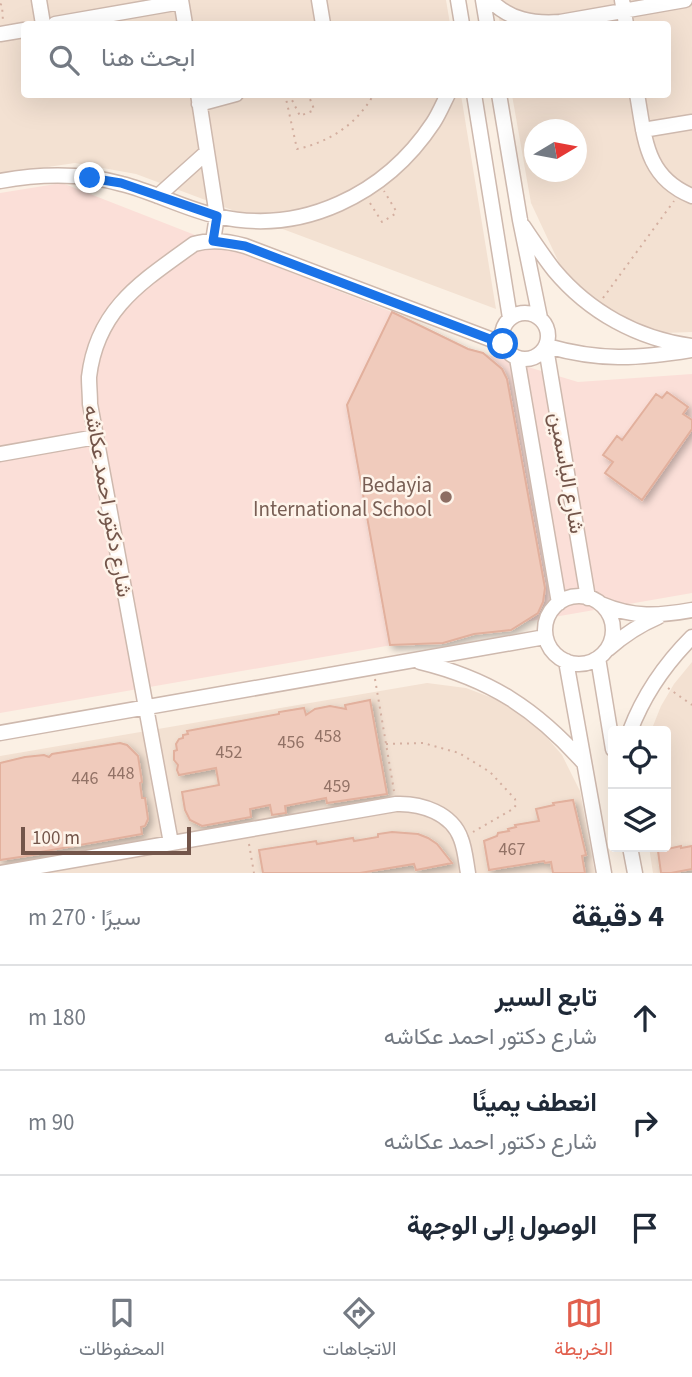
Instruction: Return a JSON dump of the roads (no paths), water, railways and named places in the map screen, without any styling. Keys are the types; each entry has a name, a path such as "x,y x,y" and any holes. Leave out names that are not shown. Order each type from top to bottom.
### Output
{"street":[{"path":"39,0 42,21"},
{"path":"319,0 322,21"},
{"path":"458,0 462,21"},
{"path":"483,0 486,21"},
{"path":"490,0 516,18 530,21"},
{"path":"568,21 685,0"},
{"path":"71,21 181,1 184,21"},
{"path":"2,34 21,31"},
{"path":"0,181 27,176 90,178 121,183 217,216 253,221 289,219 327,210 363,192 378,181 408,154 433,123 446,98"},
{"path":"475,98 510,318"},
{"path":"500,98 540,318"},
{"path":"639,98 643,130 652,162 665,179 687,194"},
{"path":"198,99 217,216 213,241 245,246 503,344"},
{"path":"643,130 692,121"},
{"path":"158,196 207,152"},
{"path":"520,220 553,269 573,291 596,309 621,325 648,336 692,348"},
{"name":"شارع دكتور احمد عكاشه","path":"171,843 90,404 89,379 103,328 117,307 135,288 194,244 213,241"},
{"path":"528,313 540,318 549,334 546,347 530,359 517,358 508,353 502,338 503,327 510,318 528,313"},
{"path":"546,347 596,357 625,358 654,356 692,348"},
{"name":"شارع الياسمين","path":"546,347 592,600"},
{"name":"شارع الياسمين","path":"517,358 559,603"},
{"path":"0,454 96,437"},
{"path":"663,615 623,635 601,656 582,664 566,661 552,652 545,637 549,614 559,603 573,597 592,600 616,610 639,615 663,615 692,610"},
{"path":"592,600 604,608 612,626 612,635 601,656 610,726"},
{"path":"0,733 545,637"},
{"path":"633,726 656,679 692,637"},
{"path":"411,660 478,680 508,696 537,716 563,739 586,765"},
{"path":"566,661 604,873"},
{"path":"0,873 410,803 440,814 452,825 461,839 468,873"},
{"path":"631,852 635,873"}],"place":[{"name":"Bedayia International School","path":"446,497"}]}
